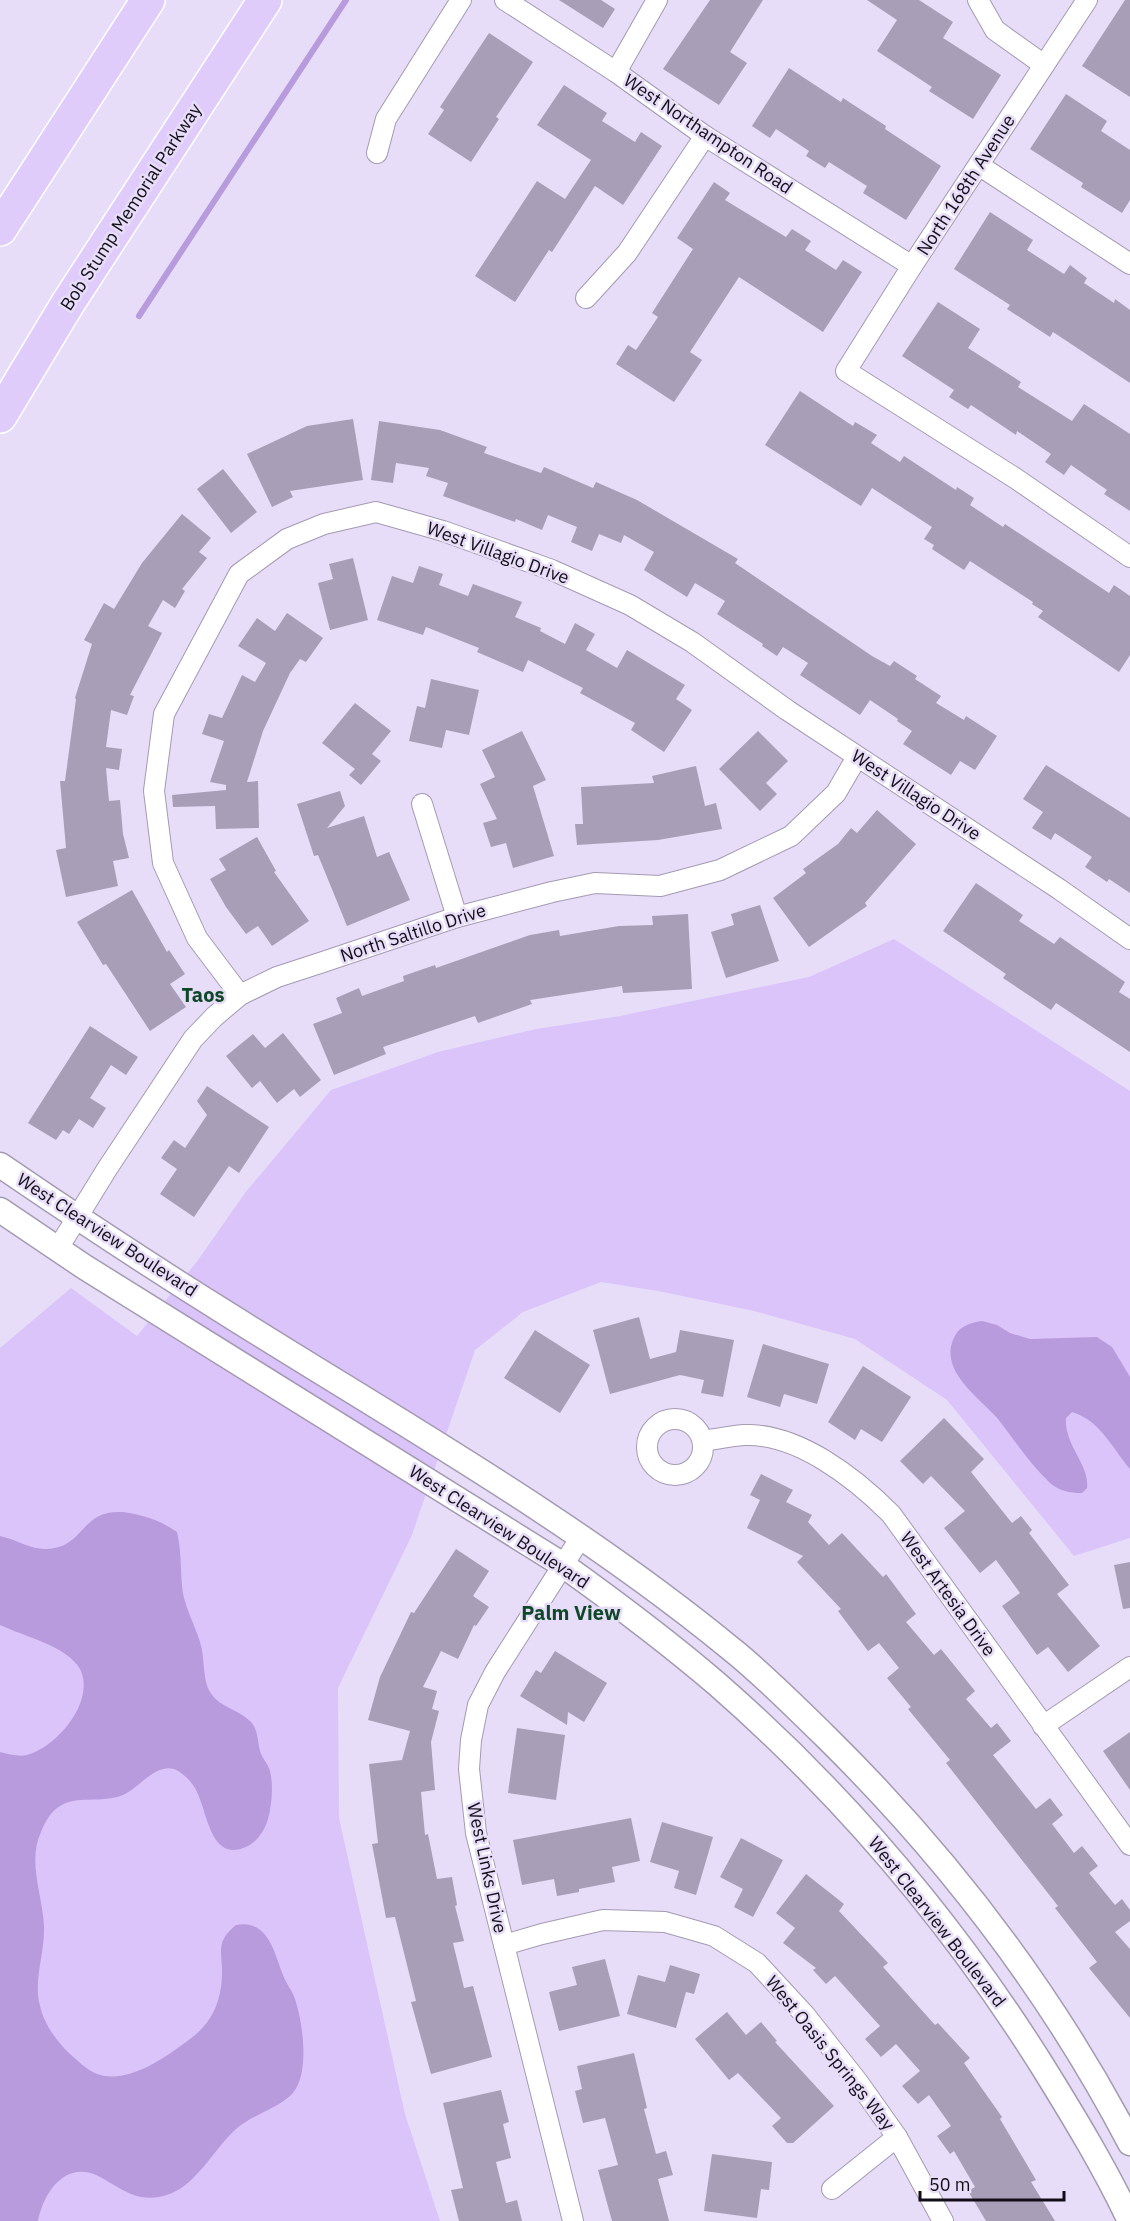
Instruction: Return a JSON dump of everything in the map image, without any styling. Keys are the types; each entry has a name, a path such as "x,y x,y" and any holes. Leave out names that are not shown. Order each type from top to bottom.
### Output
{"highway":[{"path":"0,229 147,0"},
{"name":"Bob Stump Memorial Parkway","path":"0,416 68,303 265,0"}],"street":[{"path":"377,153 386,119 461,0"},
{"name":"West Northampton Road","path":"505,0 616,72 705,136 912,266"},
{"path":"616,72 657,0"},
{"path":"978,0 995,30 1044,65"},
{"name":"North 168th Avenue","path":"1087,0 980,166 912,266 846,371 1015,478 1130,557"},
{"path":"586,298 627,253 705,136"},
{"path":"980,166 1130,264"},
{"name":"West Villagio Drive","path":"240,995 197,938 163,863 154,791 164,714 239,574 286,539 324,524 376,512 443,531 552,570 630,605 692,642 857,757 1059,889 1130,939"},
{"name":"North Saltillo Drive","path":"57,1250 170,1072 214,1017 240,995 277,977 458,917 552,892 595,883 660,886 720,870 790,836 836,793 857,757"},
{"path":"422,804 458,917"},
{"name":"West Clearview Boulevard","path":"0,1165 77,1218 230,1316 377,1405 581,1537 732,1649 772,1684 869,1780 927,1844 1020,1964 1085,2063 1130,2142"},
{"name":"West Clearview Boulevard","path":"0,1210 57,1250 563,1565 671,1646 766,1729 825,1787 908,1879 947,1929 1011,2016 1084,2134 1130,2221"},
{"name":"West Artesia Drive","path":"703,1441 745,1435 786,1442 839,1469 867,1491 891,1514 1130,1845"},
{"name":"West Links Drive","path":"573,2221 476,1833 469,1768 471,1740 478,1705 495,1672 581,1537"},
{"path":"1043,1726 1130,1667"},
{"name":"West Oasis Springs Way","path":"504,1945 603,1920 665,1922 714,1936 757,1963 858,2082 897,2137 943,2221"},
{"path":"832,2189 897,2137"}],"shaded area":[{"path":"894,939 1130,1091 1130,1538 1074,1556 947,1400 855,1339 754,1311 601,1282 523,1312 475,1350 412,1535 338,1688 339,1818 405,2114 440,2221 0,2221 0,1348 71,1288 137,1336 198,1260 245,1193 331,1090 438,1052 536,1029 620,1016 809,977"},
{"path":"982,1321 1030,1339 1097,1337 1112,1347 1130,1377 1130,1469 1098,1428 1082,1416 1072,1412 1066,1418 1066,1428 1085,1471 1087,1488 1082,1493 1061,1490 1043,1476 998,1419 964,1384 952,1363 950,1352 958,1332 968,1324"},
{"path":"123,1512 151,1519 177,1532 183,1594 201,1647 206,1682 213,1697 245,1717 254,1726 261,1754 271,1774 271,1807 267,1823 258,1838 252,1844 235,1850 226,1848 218,1842 212,1833 195,1788 181,1773 173,1769 158,1771 130,1791 115,1798 72,1801 54,1810 42,1829 35,1855 44,1927 38,1976 38,1996 42,2013 60,2044 86,2068 97,2074 109,2076 134,2073 170,2054 204,2027 220,1995 222,1943 229,1931 236,1925 247,1924 263,1932 268,1939 294,1996 302,2035 301,2077 297,2088 290,2096 236,2129 190,2181 172,2193 165,2196 141,2197 124,2191 96,2175 74,2172 65,2176 50,2191 38,2221 0,2221 0,1752 27,1755 50,1743 71,1721 83,1695 84,1682 80,1669 65,1654 44,1642 0,1625 0,1536 34,1547 56,1548 72,1540 96,1518 106,1513"}],"building":[{"path":"559,0 601,0 615,9 603,28"},
{"path":"710,0 763,0 730,52 747,63 719,105 663,69"},
{"path":"867,0 919,0 953,22 943,38 1001,75 973,119 929,91 932,87 877,51 897,20"},
{"path":"1125,0 1130,0 1130,97 1082,66"},
{"path":"489,33 533,62 496,117 499,119 471,162 428,134 444,110 440,107"},
{"path":"789,68 841,102 843,98 941,166 906,220 863,193 867,186 829,162 825,168 806,156 809,151 776,129 770,138 752,126"},
{"path":"564,85 607,113 602,121 635,142 641,132 662,146 623,205 595,186 552,252 549,250 515,302 475,276 537,181 565,199 591,160 537,125"},
{"path":"1066,94 1107,121 1101,131 1130,150 1130,200 1122,213 1081,187 1083,183 1030,149"},
{"path":"714,182 730,193 725,200 786,237 792,229 811,241 805,250 836,270 843,260 862,272 823,332 739,277 690,352 702,360 674,402 616,364 628,345 636,350 658,317 652,313 693,249 677,238"},
{"path":"990,212 1033,240 1027,250 1064,274 1070,265 1087,278 1084,283 1114,303 1115,299 1130,310 1130,383 1053,332 1050,337 1007,309 1010,305 954,269"},
{"path":"938,302 980,329 968,348 1021,382 1018,387 1072,421 1084,404 1130,434 1130,511 1104,494 1107,490 1071,465 1064,475 1045,462 1051,454 1017,431 1016,435 971,405 968,409 949,397 954,390 902,356"},
{"path":"800,391 853,426 855,422 877,435 871,443 900,462 904,456 956,490 957,487 974,498 970,505 1003,527 1005,524 1109,593 1114,585 1130,596 1130,655 1119,672 1038,617 1043,611 1032,604 1033,602 970,561 964,570 932,549 934,545 924,539 932,527 872,488 861,506 765,445"},
{"path":"353,419 363,480 290,491 293,497 272,507 247,454 307,426"},
{"path":"379,421 440,430 487,447 484,453 541,473 544,467 593,488 596,482 637,500 738,559 735,563 872,656 890,666 894,661 917,676 915,679 941,696 936,703 964,720 966,716 997,736 975,770 960,761 951,775 903,744 912,731 897,721 898,719 870,700 860,715 800,675 808,663 783,647 777,656 762,646 763,644 717,614 725,601 695,583 687,597 644,570 654,552 624,535 621,543 599,534 592,551 571,542 577,527 548,515 542,530 516,519 515,522 443,496 448,483 426,476 429,468 396,463 393,483 371,480"},
{"path":"223,469 257,512 231,533 197,489"},
{"path":"182,514 211,538 199,552 207,558 182,589 185,591 175,608 163,600 148,626 162,633 130,695 134,696 127,715 111,710 106,747 122,749 119,770 106,768 109,801 120,800 123,834 129,858 113,861 118,886 66,897 56,850 66,848 60,781 65,781 75,698 92,644 84,640 104,603 114,609 142,563"},
{"path":"353,558 368,620 330,630 318,583 333,579 329,564"},
{"path":"419,566 443,574 439,585 468,596 473,584 522,602 515,617 541,628 540,631 565,644 575,623 595,634 586,650 617,668 627,650 685,685 676,699 692,710 664,752 631,730 635,723 580,693 583,688 528,660 523,672 477,652 479,648 426,627 423,635 377,620 392,576 413,583"},
{"path":"287,613 323,638 306,662 300,659 290,673 263,731 247,782 258,781 259,828 216,829 215,806 173,807 172,795 226,790 226,785 210,782 224,741 202,734 209,714 222,718 242,675 255,682 266,663 238,646 257,618 275,631"},
{"path":"431,679 479,690 469,735 446,730 442,748 409,741 417,706 425,708"},
{"path":"355,703 391,731 372,754 381,761 361,785 349,775 355,769 322,743"},
{"path":"522,731 546,780 533,786 554,856 513,868 506,843 491,847 483,823 497,819 480,784 495,777 482,750"},
{"path":"758,731 788,761 766,783 777,794 760,811 719,769"},
{"path":"1046,765 1130,818 1130,893 1109,879 1107,882 1085,867 1092,857 1055,833 1051,840 1032,828 1043,812 1023,799"},
{"path":"696,766 705,806 716,803 722,829 658,840 577,845 575,824 583,824 581,787 654,783 652,776"},
{"path":"340,791 345,806 327,828 364,816 377,857 389,852 410,900 347,926 318,855 314,856 297,804"},
{"path":"877,810 916,844 865,903 867,906 809,947 773,898 806,873 803,869 838,844 851,828 857,833"},
{"path":"257,837 276,871 274,872 309,921 272,946 258,926 246,934 226,907 210,879 226,870 219,859"},
{"path":"976,883 1023,915 1019,921 1054,944 1060,937 1125,982 1119,992 1130,999 1130,1052 1056,1003 1051,1010 1003,978 1006,974 943,931"},
{"path":"132,890 167,952 169,950 185,974 170,984 186,1007 150,1031 106,964 103,965 77,922"},
{"path":"760,905 779,961 726,978 711,932 734,925 731,914"},
{"path":"688,914 692,989 623,993 622,986 530,1000 532,1004 478,1023 475,1016 383,1047 386,1054 334,1075 313,1024 342,1013 336,998 359,988 362,996 404,981 403,976 435,965 436,968 530,935 559,930 560,936 619,926 653,925 652,916"},
{"path":"90,1026 138,1057 126,1075 111,1065 90,1098 106,1108 93,1128 79,1119 69,1134 63,1130 56,1140 28,1123"},
{"path":"283,1033 321,1080 300,1097 294,1089 277,1103 260,1081 252,1088 226,1056 253,1034 265,1048"},
{"path":"207,1086 269,1127 239,1173 229,1166 194,1217 160,1194 177,1169 161,1158 174,1140 185,1148 207,1115 197,1101"},
{"path":"639,1317 650,1359 676,1352 680,1330 734,1340 723,1397 701,1393 704,1380 680,1375 610,1394 593,1330"},
{"path":"535,1330 590,1365 560,1413 504,1378"},
{"path":"763,1344 829,1364 817,1404 784,1394 780,1407 747,1397"},
{"path":"863,1366 911,1397 882,1442 861,1429 855,1440 828,1422"},
{"path":"944,1418 984,1459 971,1472 1012,1523 1021,1516 1032,1530 1029,1533 1069,1585 1057,1594 1100,1646 1068,1672 1048,1647 1037,1655 1002,1606 1020,1593 996,1560 980,1573 944,1528 965,1511 931,1476 923,1484 900,1461"},
{"path":"761,1474 793,1490 786,1502 812,1515 808,1522 829,1545 842,1533 883,1577 886,1574 916,1614 906,1622 934,1655 941,1649 975,1691 966,1699 991,1728 997,1723 1011,1741 993,1755 1036,1809 1050,1798 1063,1815 1052,1824 1074,1853 1082,1846 1098,1866 1089,1873 1115,1905 1122,1899 1130,1910 1130,1921 1115,1932 1130,1949 1130,2018 1089,1968 1097,1962 1055,1908 1058,1906 946,1763 950,1760 908,1709 911,1707 887,1678 899,1668 879,1643 868,1651 838,1611 841,1609 797,1562 803,1556 747,1528 760,1500 750,1495"},
{"path":"456,1549 489,1571 473,1596 489,1607 476,1626 474,1625 458,1659 441,1651 423,1687 437,1691 432,1709 439,1711 431,1742 435,1790 421,1792 425,1835 428,1834 437,1879 452,1877 457,1905 455,1906 464,1941 453,1943 464,1988 473,1986 492,2057 431,2074 411,2002 416,2001 395,1917 386,1918 372,1844 378,1843 369,1764 402,1760 410,1731 368,1720 380,1677 411,1612 414,1613"},
{"path":"1130,1562 1130,1608 1123,1609 1114,1565"},
{"path":"555,1651 607,1683 584,1722 568,1712 567,1725 520,1696 536,1670 541,1673"},
{"path":"517,1728 565,1735 556,1800 508,1793"},
{"path":"1130,1732 1130,1790 1103,1751"},
{"path":"631,1818 640,1861 612,1867 615,1882 557,1896 554,1879 522,1885 513,1840"},
{"path":"662,1822 713,1837 696,1895 674,1888 679,1871 650,1862"},
{"path":"741,1838 783,1860 753,1917 734,1907 743,1889 720,1877"},
{"path":"806,1874 844,1904 839,1911 888,1963 883,1967 935,2025 938,2023 970,2058 964,2063 1002,2117 1000,2119 1036,2180 1031,2182 1055,2221 986,2221 968,2191 975,2187 954,2151 950,2154 937,2136 951,2126 929,2095 918,2104 902,2086 920,2071 896,2044 881,2057 865,2039 880,2026 835,1976 826,1984 813,1970 816,1968 783,1943 795,1928 776,1913"},
{"path":"605,1959 620,2016 559,2031 549,1992 577,1985 572,1967"},
{"path":"670,1965 700,1974 694,1994 686,1992 676,2028 627,2014 638,1975 665,1982"},
{"path":"727,2012 746,2035 761,2022 777,2041 775,2042 834,2106 793,2143 787,2143 772,2126 781,2118 738,2073 729,2080 695,2039"},
{"path":"634,2053 647,2108 644,2109 656,2154 666,2151 673,2175 658,2179 669,2221 612,2221 598,2170 618,2165 605,2118 583,2123 575,2091 582,2089 577,2066"},
{"path":"501,2090 509,2122 503,2124 511,2158 496,2162 506,2203 517,2200 522,2221 459,2221 451,2190 463,2188 443,2103"},
{"path":"712,2154 772,2162 769,2190 761,2189 757,2218 704,2211"}],"waterway":[{"path":"139,316 346,0"}],"district":[{"name":"Taos","path":"203,995"},
{"name":"Palm View","path":"571,1613"}]}
